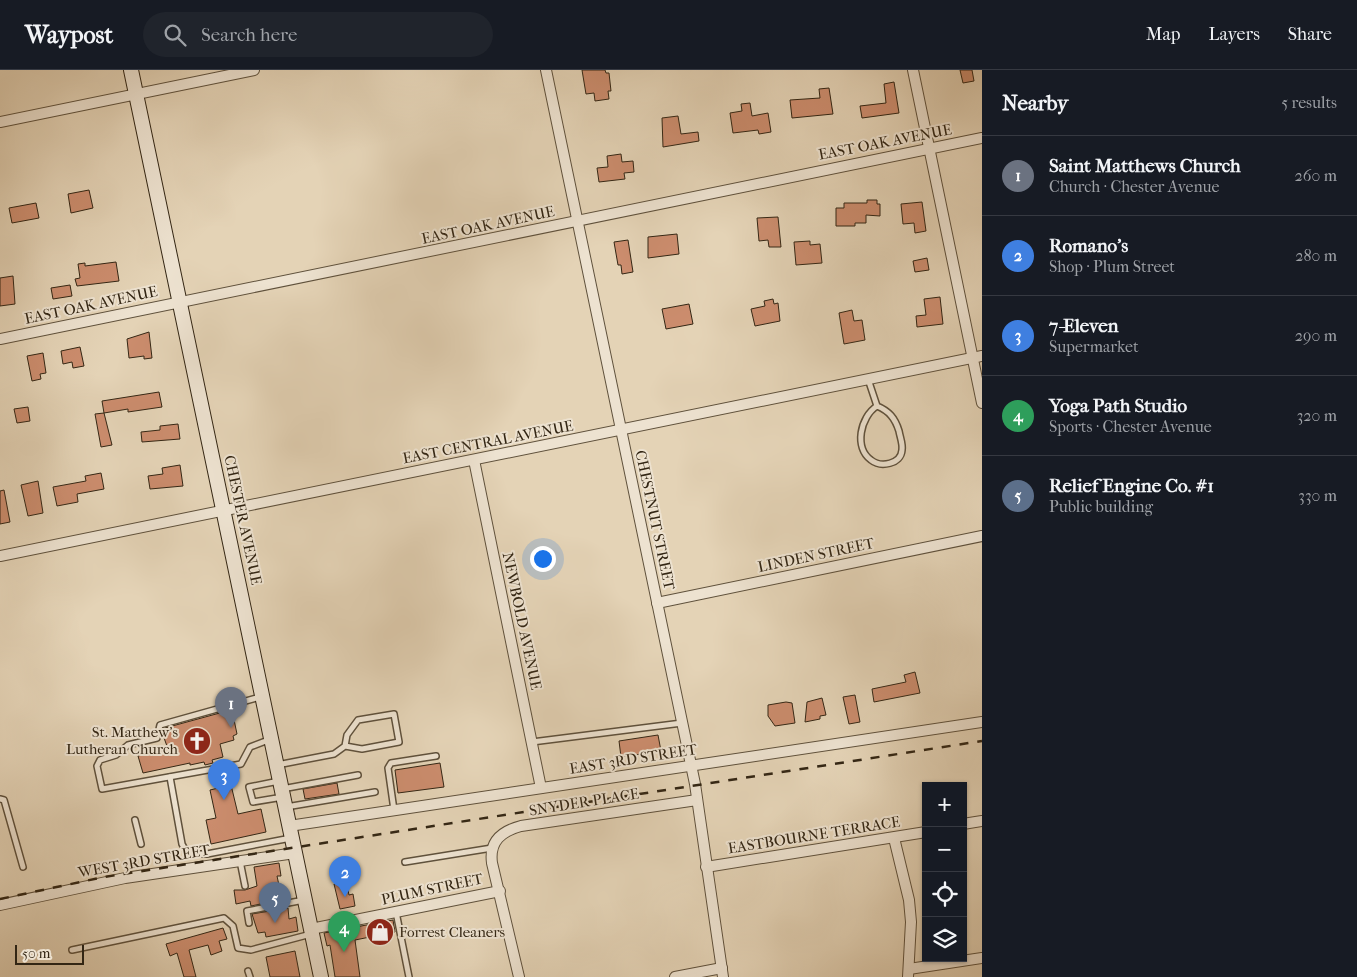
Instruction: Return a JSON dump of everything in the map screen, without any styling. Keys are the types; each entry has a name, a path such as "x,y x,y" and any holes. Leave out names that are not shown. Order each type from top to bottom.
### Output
{"main road":[{"name":"CHESTER AVENUE","path":"131,70 321,977"}],"street":[{"path":"0,122 254,70"},
{"name":"CHESTNUT STREET","path":"546,70 698,800 722,973"},
{"path":"913,70 977,357 982,402"},
{"name":"EAST OAK AVENUE","path":"0,339 578,222 812,171 982,138"},
{"name":"EAST CENTRAL AVENUE","path":"0,556 977,357"},
{"name":"NEWBOLD AVENUE","path":"474,460 542,788"},
{"name":"LINDEN STREET","path":"657,603 982,536"},
{"name":"EAST 3RD STREET","path":"290,832 394,810 982,722"},
{"name":"SNYDER PLACE","path":"491,852 501,834 521,826 698,800"},
{"path":"967,823 982,821"},
{"name":"EASTBOURNE TERRACE","path":"706,867 922,833"},
{"path":"894,838 909,900 911,922 909,973 982,958"},
{"name":"WEST 3RD STREET","path":"0,905 107,882 294,852"},
{"path":"491,852 520,977"},
{"name":"PLUM STREET","path":"312,931 500,891"},
{"path":"675,977 722,973"}],"lane":[{"path":"868,378 877,406"},
{"path":"877,406 887,410 890,414 897,424 901,440 902,452 898,460 888,464 877,464 869,459 861,435 863,421 868,412 877,406"},
{"path":"262,696 160,724 158,738 128,745 116,755 100,760 97,766 102,789 241,764 250,747 271,739"},
{"path":"277,766 334,754 345,746 347,735 358,720 394,714 400,742 362,749 345,746"},
{"path":"532,742 682,723"},
{"path":"394,810 388,768 391,763 436,756"},
{"path":"358,775 283,794 253,802 249,787 283,794 375,792"},
{"path":"170,777 182,844 185,851 193,855 207,854 290,832"},
{"path":"0,799 4,800 23,867"},
{"path":"135,820 141,844"},
{"path":"404,862 491,852"},
{"path":"240,861 245,886"},
{"path":"249,923 247,911 305,900"},
{"path":"396,912 409,977"},
{"path":"72,950 224,918 233,926 238,948 243,950 251,950 312,931"},
{"path":"248,971 250,977"}],"building":[{"path":"582,70 605,70 606,73 609,73 611,91 608,91 609,99 595,101 594,93 586,94"},
{"path":"960,70 972,70 974,81 963,83"},
{"path":"894,82 899,113 862,118 860,106 886,103 884,84"},
{"path":"829,88 833,114 792,118 790,100 820,98 819,89"},
{"path":"750,103 752,116 768,113 771,132 759,134 758,130 733,133 730,113 742,111 741,104"},
{"path":"678,116 681,134 698,132 699,141 663,147 662,118"},
{"path":"621,154 622,162 633,161 634,172 624,173 625,179 599,182 597,168 608,167 607,156"},
{"path":"89,190 93,208 71,213 68,194"},
{"path":"867,200 877,200 877,204 880,204 880,216 866,215 866,223 855,223 855,226 836,226 836,208 844,208 844,203 867,203"},
{"path":"922,202 926,231 915,233 914,223 903,224 901,204"},
{"path":"36,203 39,218 12,223 9,208"},
{"path":"778,217 781,247 769,247 768,240 759,241 757,218"},
{"path":"677,234 679,254 648,258 648,237"},
{"path":"628,240 633,272 622,274 621,265 618,265 614,242"},
{"path":"810,241 810,245 820,244 822,263 796,265 794,242"},
{"path":"927,258 929,270 915,272 913,261"},
{"path":"116,262 119,281 77,286 75,279 80,278 78,264 85,263 85,266"},
{"path":"13,276 15,304 0,306 0,278"},
{"path":"70,285 72,296 53,299 51,288"},
{"path":"940,297 943,324 917,327 916,316 926,315 924,299"},
{"path":"773,299 774,304 778,303 780,321 755,326 751,309 765,306 764,301"},
{"path":"689,304 693,324 666,329 662,309"},
{"path":"852,310 854,321 862,320 865,340 844,344 839,313"},
{"path":"149,332 152,358 144,359 144,356 129,358 127,339"},
{"path":"80,347 84,366 73,368 72,362 63,364 61,351"},
{"path":"43,353 46,373 40,374 41,379 32,381 27,356"},
{"path":"159,392 162,407 128,412 128,409 104,413 102,401"},
{"path":"28,407 30,421 17,423 14,409"},
{"path":"104,413 112,445 101,447 95,414"},
{"path":"178,424 180,439 142,442 141,432 160,430 160,426"},
{"path":"180,465 183,486 150,489 148,476 163,474 162,468"},
{"path":"101,473 104,489 77,494 78,502 57,506 53,487 86,481 85,476"},
{"path":"38,481 43,513 28,516 21,485"},
{"path":"4,490 10,522 0,524 0,491"},
{"path":"915,672 920,693 874,702 872,689 906,682 904,675"},
{"path":"855,695 860,722 849,724 843,697"},
{"path":"822,698 826,715 820,716 820,719 805,722 807,702"},
{"path":"792,703 795,723 775,726 768,716 768,705"},
{"name":"St. Matthew's Lutheran Church","path":"227,711 228,716 233,715 237,734 233,736 234,740 220,744 223,757 212,760 213,763 205,765 204,762 190,765 190,763 143,773 138,756 168,749 163,735 165,728"},
{"path":"658,735 661,751 621,757 619,741"},
{"path":"440,763 444,787 398,793 395,770"},
{"path":"337,783 339,794 305,799 303,789"},
{"path":"231,785 238,814 261,809 266,832 211,844 206,820 216,818 210,790"},
{"path":"279,863 281,876 277,876 280,890 268,893 270,902 251,906 250,901 236,904 234,890 245,890 257,886 254,867"},
{"path":"346,881 349,895 353,894 355,906 340,909 334,884"},
{"path":"288,908 289,919 296,917 298,931 266,937 265,932 258,933 252,914"},
{"path":"393,920 395,932 355,940 360,977 335,977 330,945 327,946 324,933"},
{"path":"223,928 227,939 219,941 222,951 211,955 208,945 189,950 196,977 184,977 177,953 170,956 166,944"},
{"path":"295,951 300,977 270,977 266,957"}],"railway":[{"path":"0,899 104,877 982,741"}],"place":[{"name":"Saint Matthews Church","path":"231,728"},
{"name":"St. Matthew's Lutheran Church","path":"197,741"},
{"name":"7-Eleven","path":"224,800"},
{"name":"Romano's","path":"345,897"},
{"name":"Relief Engine Co. #1","path":"275,923"},
{"name":"Forrest Cleaners","path":"380,932"},
{"name":"Yoga Path Studio","path":"344,952"}]}
